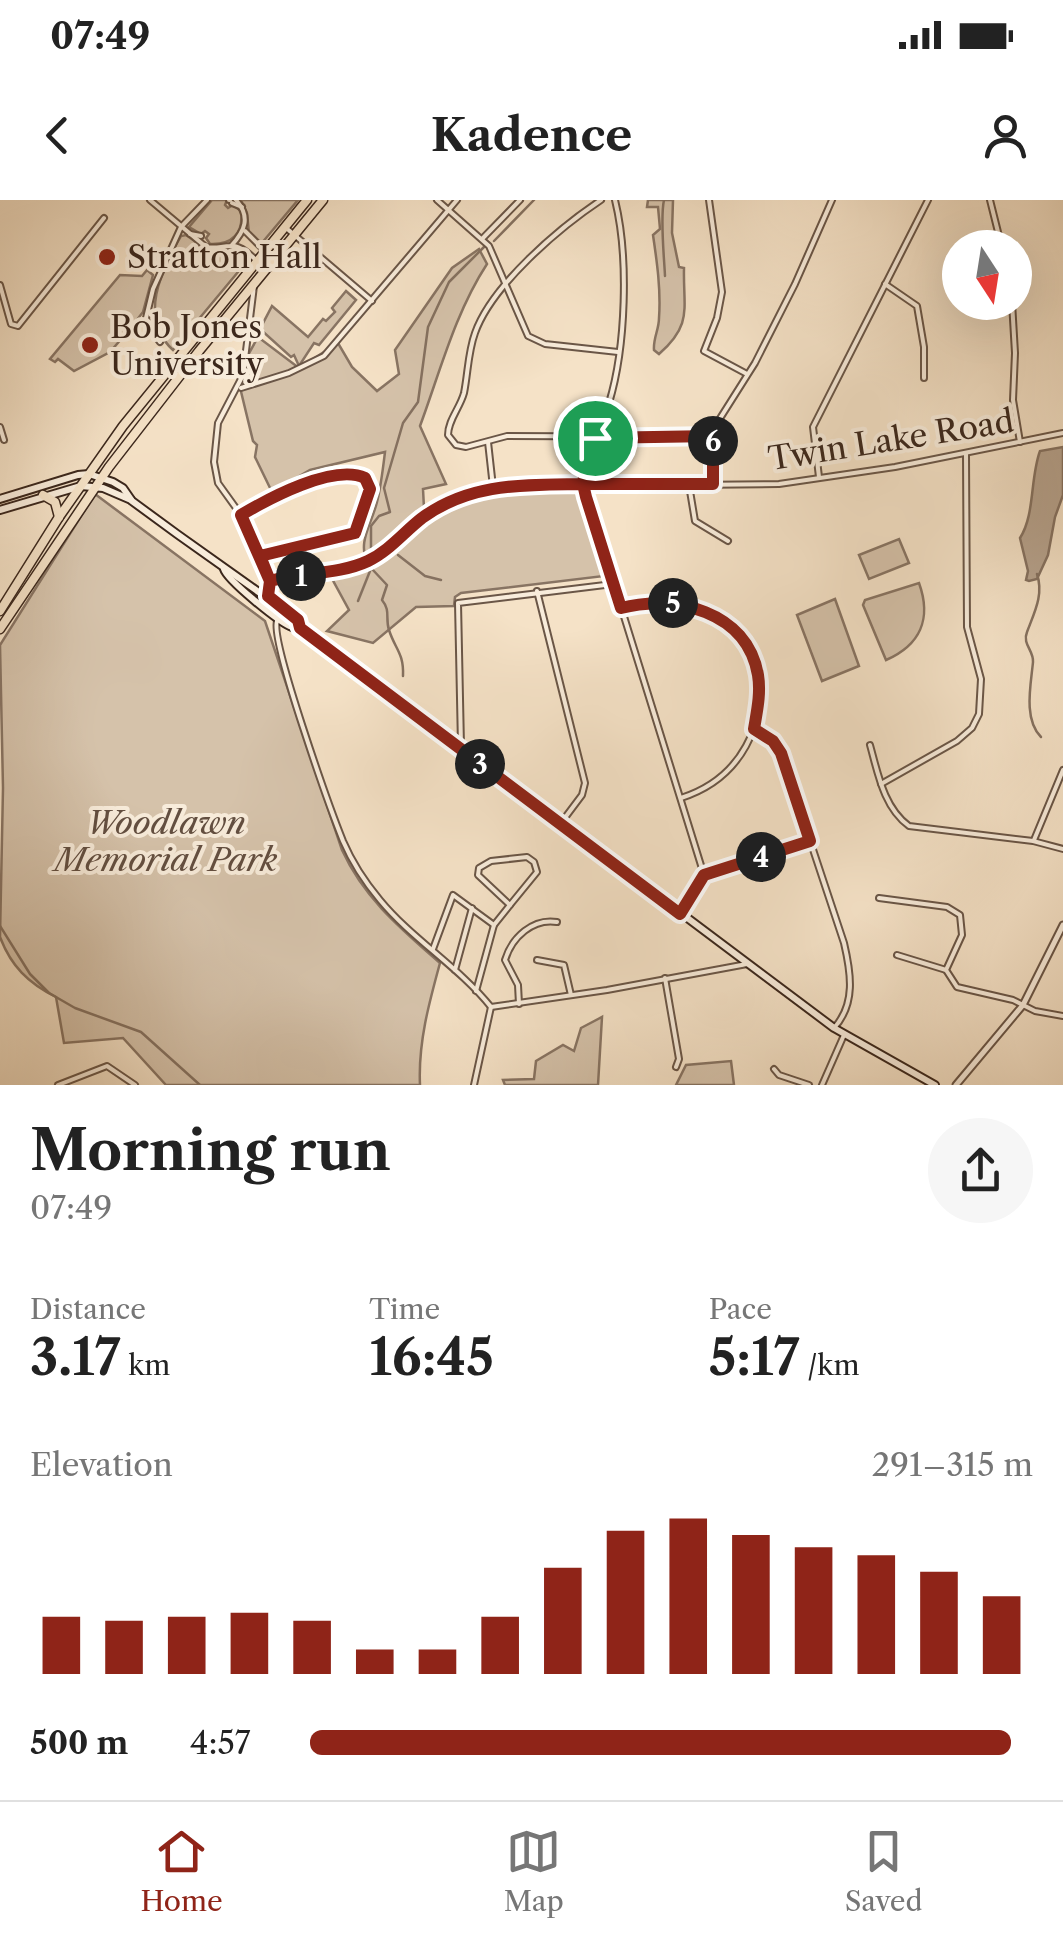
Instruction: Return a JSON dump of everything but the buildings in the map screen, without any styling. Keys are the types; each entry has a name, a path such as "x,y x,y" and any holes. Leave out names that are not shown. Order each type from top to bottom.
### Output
{"main road":[{"path":"0,611 136,409 307,200"},
{"path":"0,629 117,456 323,200"},
{"path":"225,300 234,306"},
{"path":"136,409 147,417"},
{"path":"107,449 117,456"},
{"path":"0,499 89,474 124,488 132,500"},
{"path":"0,510 81,486 96,486 132,500 298,620 300,628"},
{"path":"43,495 55,502 60,517"},
{"path":"224,570 226,578 292,627 300,628 834,1028 935,1085"}],"street":[{"path":"150,200 210,248 242,249 265,269"},
{"path":"160,342 146,318 161,266 182,228 207,200"},
{"path":"437,200 494,254 525,333 537,342 618,352"},
{"path":"238,388 258,385 311,364 330,350 458,200"},
{"path":"482,239 520,200"},
{"path":"600,200 504,284 481,319 470,351 464,393 447,430 450,440 461,447 519,436 713,436"},
{"path":"615,200 621,229 622,271 618,352 611,395 587,457 583,484 704,875"},
{"path":"709,200 722,292 704,351 748,374"},
{"path":"713,484 713,436 723,412 748,374 801,272 832,200"},
{"path":"819,479 813,427 928,200"},
{"path":"990,200 998,230"},
{"path":"232,201 242,208 244,230 274,259"},
{"path":"0,284 15,327 104,218"},
{"path":"285,226 372,301"},
{"path":"231,246 244,230"},
{"path":"190,234 202,238 210,248"},
{"path":"255,282 246,362 238,388 218,423 214,462 218,483 241,515 270,581 265,595"},
{"path":"885,284 917,306 924,378"},
{"path":"1013,320 1016,353 1012,400 1020,442"},
{"path":"0,427 4,440"},
{"name":"Twin Lake Road","path":"270,581 361,564 380,554 449,500 493,486 772,484 966,454 1063,434"},
{"path":"488,440 493,486"},
{"path":"880,784 957,741 972,728 979,714 982,679 966,618 966,454"},
{"path":"241,515 290,487 352,474 369,482 355,533 260,556"},
{"path":"689,485 695,521 728,542"},
{"path":"461,751 458,603 613,584"},
{"path":"536,592 585,783 582,794 561,822"},
{"path":"621,608 649,602 681,604 703,611 731,627 748,648 758,672 754,729 720,776 681,798"},
{"path":"278,617 274,628 284,665 343,841 358,870 381,902 491,1007"},
{"path":"754,729 773,741 781,753 850,968 848,1002 834,1028"},
{"path":"870,745 880,784 896,814 909,826 1033,841 1063,849"},
{"path":"1033,841 1063,770"},
{"path":"680,914 704,875 810,841"},
{"path":"476,991 494,925 510,905 536,872 531,859 491,861 478,869 480,879 510,905"},
{"path":"432,950 451,896 494,925"},
{"path":"879,898 947,907 960,916 962,936 946,970"},
{"path":"455,970 472,908"},
{"path":"519,1004 518,985 504,960 508,948 534,926 551,920 558,922"},
{"path":"956,1085 1023,1005 1063,926"},
{"path":"897,955 946,970 954,985 962,990 1063,1016"},
{"path":"537,960 564,965 571,995"},
{"path":"491,1007 747,964"},
{"path":"666,978 679,1059 676,1067"},
{"path":"474,1085 491,1007"},
{"path":"822,1085 844,1035"},
{"path":"58,1085 107,1066 135,1085"},
{"path":"774,1068 778,1076 809,1085"}],"green space":[{"path":"212,200 227,200 228,208 233,205 241,211 241,219 235,236 210,244 206,238 209,234 189,227"},
{"path":"241,200 298,200 261,244 249,234"},
{"path":"648,200 673,200 672,233 679,267 684,268 682,324 659,354 654,350 659,297 653,235 660,229 658,207 647,207"},
{"path":"181,236 209,248 235,250 248,260 173,350 157,324 156,294 173,250"},
{"path":"479,249 487,264 457,323 420,426 446,484 423,489 424,508 429,518 464,501 501,491 579,490 604,576 461,593 455,597 454,606 416,607 373,643 327,631 349,610 330,575 368,566 364,541 378,496 385,452 310,470 272,492 255,457 257,445 237,375 258,337 299,368 338,343 352,367 377,391 399,374 395,350 452,268"},
{"path":"147,270 153,275 143,312 110,352 74,371 58,359 50,359 120,275 142,276"},
{"path":"346,291 356,300 319,345 314,343 299,366 294,355 291,357 260,329 272,306 308,337 323,319 326,321 335,312 332,308"},
{"name":"Woodlawn Memorial Park","path":"95,494 265,621 342,850 372,898 440,963 423,1038 420,1085 166,1085 123,1038 64,1043 56,997 29,980 9,957 0,937 0,645"},
{"path":"899,539 909,563 869,579 859,555"},
{"path":"919,583 924,608 920,629 907,647 886,660 863,605 865,600"},
{"path":"835,599 859,666 822,681 797,615"},
{"path":"602,1017 598,1085 505,1085 503,1080 534,1079 536,1061 563,1045 574,1051 581,1028"},
{"path":"731,1061 734,1085 676,1085 686,1065"}],"shaded area":[{"path":"1063,447 1063,495 1048,555 1037,579 1029,581 1020,538 1028,518 1037,462 1040,451"}],"waterway":[{"path":"494,241 534,200"},
{"path":"664,200 665,276"},
{"path":"371,550 371,526 379,516 390,512 384,488 403,423 418,402 428,327 449,282 484,247"},
{"path":"398,555 425,576 441,580"},
{"path":"358,601 372,566"},
{"path":"372,569 387,585 382,600 389,630 401,656 403,676"},
{"path":"1037,574 1039,597 1026,636 1033,658 1030,711 1041,737"},
{"path":"0,926 30,974 49,993 75,1008 141,1032 200,1085"}],"place":[{"name":"Stratton Hall","path":"107,257"},
{"name":"Bob Jones University","path":"90,345"}],"route":[{"path":"595,438 583,484 493,486 462,495 422,518 380,554 350,568 270,581 241,515 290,487 349,474 365,478 370,489 355,533 260,556 270,581 268,596 298,620 300,628 680,914 704,875 810,841 781,753 773,741 754,729 758,672 742,639 722,621 692,607 657,602 621,608 586,497 583,484 713,484 713,436 595,438"}]}
